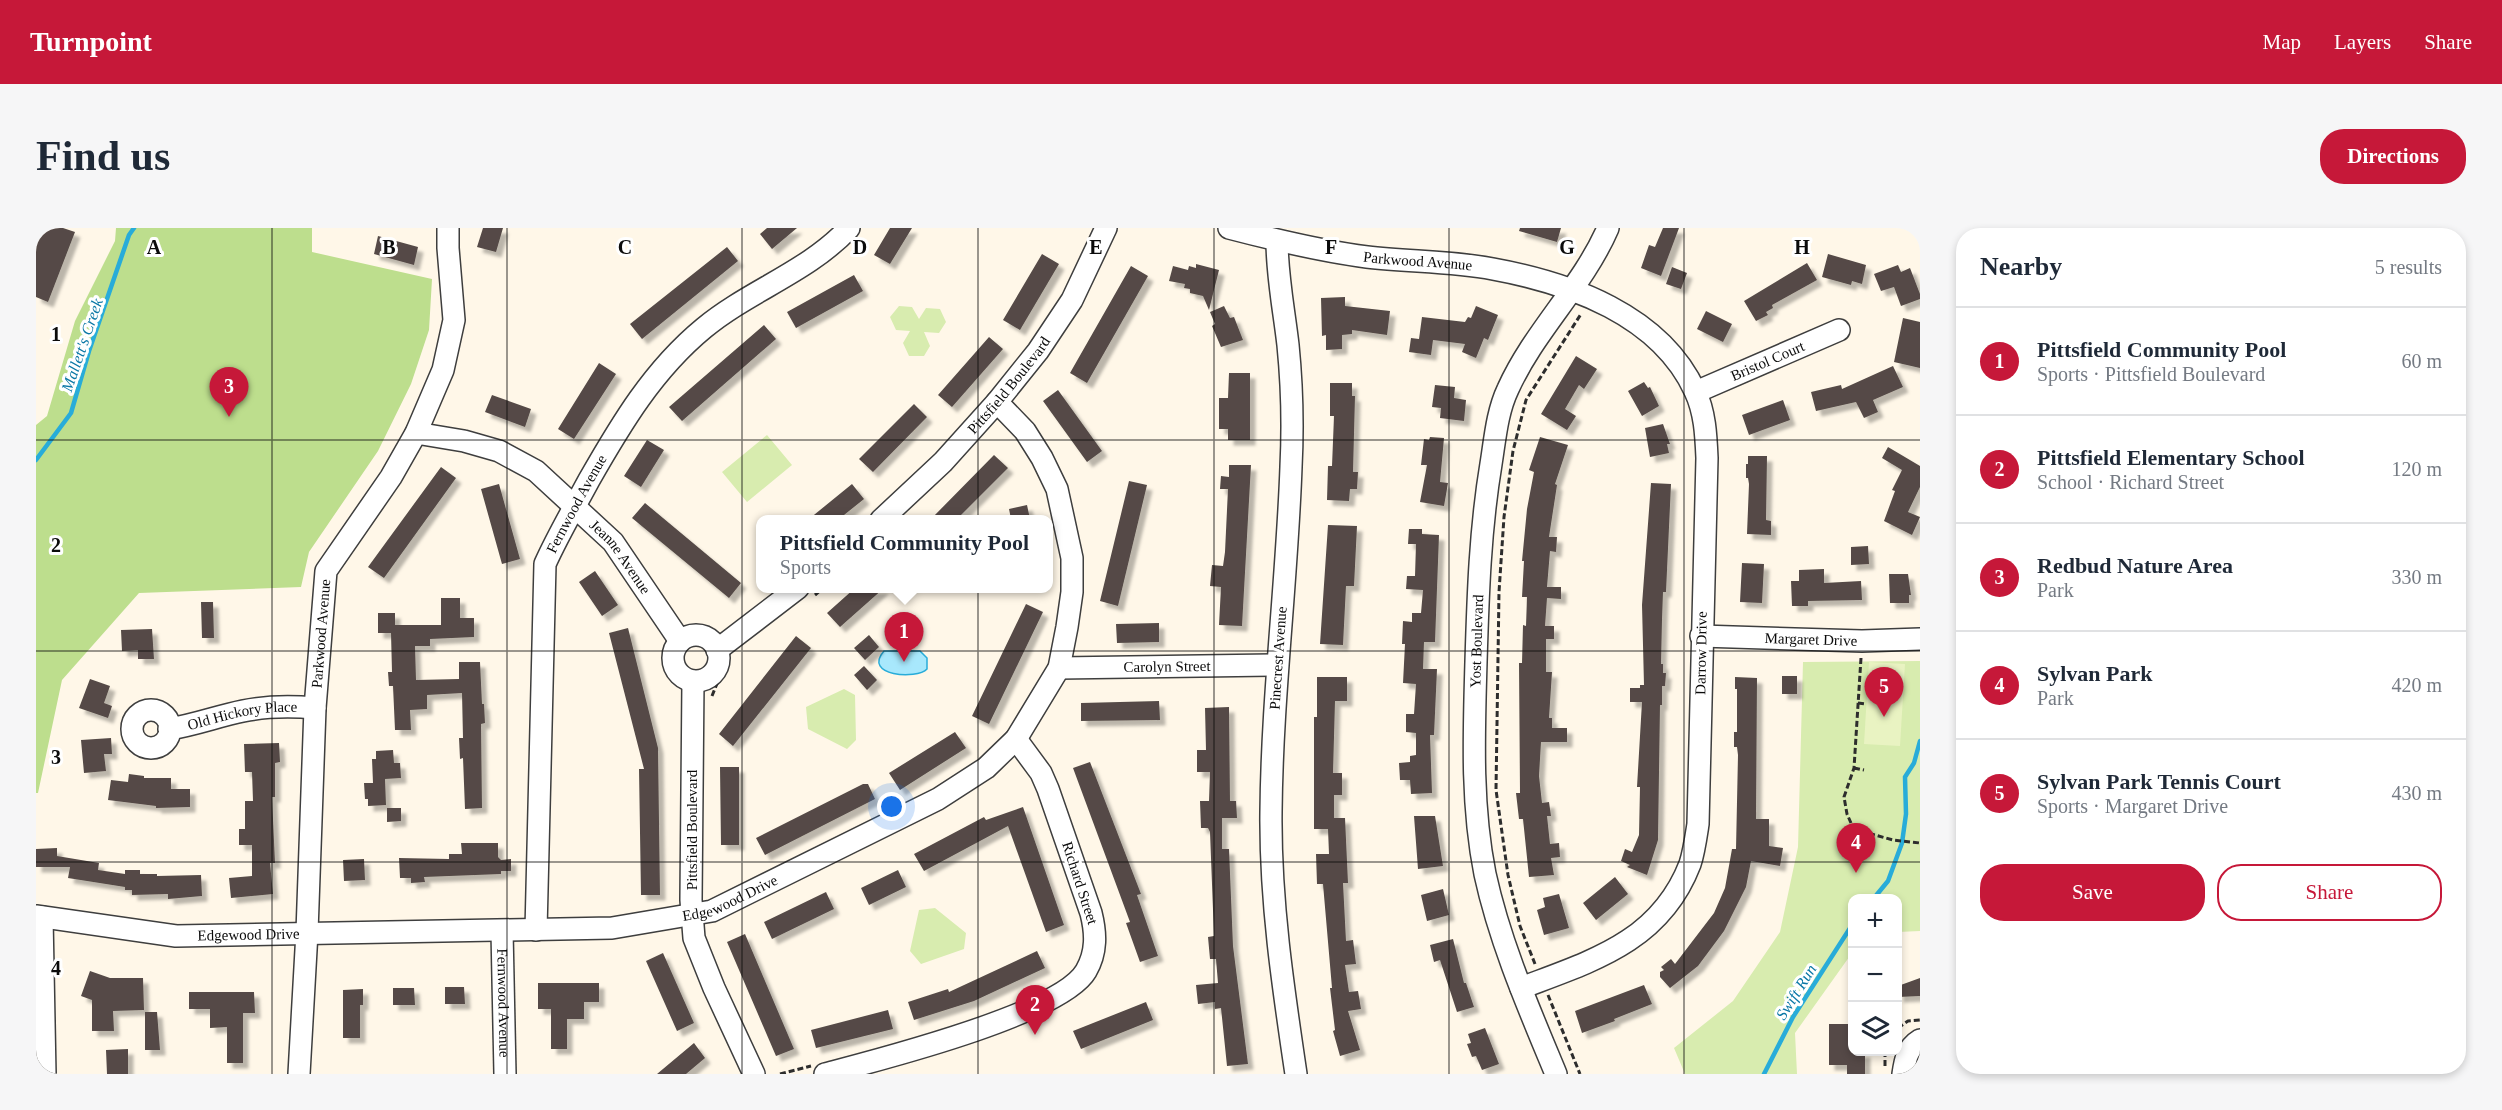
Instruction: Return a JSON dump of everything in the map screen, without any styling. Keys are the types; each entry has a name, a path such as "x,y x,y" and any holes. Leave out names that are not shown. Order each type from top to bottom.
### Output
{"street":[{"name":"Parkwood Avenue","path":"299,1074 315,708 326,571 391,477 416,433 443,370 452,329 453,295 447,248 448,228"},
{"name":"Fernwood Avenue","path":"536,930 545,564 621,423 669,360 704,328 741,302 814,260 849,228"},
{"name":"Pittsfield Boulevard","path":"885,515 943,462 997,402 1038,351 1072,300 1106,228"},
{"name":"Parkwood Avenue","path":"1229,228 1316,250 1493,269 1570,290"},
{"name":"Yost Boulevard","path":"1556,1074 1521,988 1498,920 1486,874 1478,827 1474,766 1479,562 1498,419 1507,390 1570,290 1585,272 1608,228"},
{"name":"Pinecrest Avenue","path":"1277,241 1279,280 1288,344 1292,420 1287,534 1276,665 1271,814 1273,883 1281,978 1296,1074"},
{"name":"Darrow Drive","path":"1521,988 1587,963 1625,945 1658,917 1676,893 1690,863 1698,824 1707,458 1705,424 1696,392 1666,346 1631,320 1591,297 1570,290"},
{"name":"Bristol Court","path":"1696,392 1839,330"},
{"name":"Edgewood Drive","path":"39,916 176,936 612,928 712,911 938,798 986,768 1016,739 1059,668 1072,592 1072,558 1057,489 1042,458 1025,431 997,402"},
{"name":"Jeanne Avenue","path":"416,433 464,441 499,451 536,471 613,542 680,641"},
{"path":"724,657 712,641 699,635 687,636 680,641 673,652 674,666 681,676 693,681 708,678 719,660 724,657 805,593"},
{"name":"Margaret Drive","path":"1701,636 1862,641 1920,639"},
{"name":"Carolyn Street","path":"1059,668 1276,665"},
{"name":"Pittsfield Boulevard","path":"693,681 692,915 694,938 714,988 754,1074"},
{"name":"Old Hickory Place","path":"170,729 194,725 245,710 315,708"},
{"name":"Richard Street","path":"818,1070 905,1053 1035,1008 1064,993 1086,972 1095,950 1095,930 1091,913 1048,789 1041,774 1016,739"},
{"path":"39,916 45,1074"},
{"name":"Fernwood Avenue","path":"502,931 505,1074"},
{"path":"1903,1074 1906,1055 1914,1044 1920,1041"}],"path":[{"path":"1537,969 1520,926 1508,875 1496,790 1499,592 1504,517 1513,451 1526,400 1585,307"},
{"path":"1861,656 1854,768 1844,798 1846,814 1851,822 1864,832 1893,840 1920,843"},
{"path":"710,700 720,676 724,657"},
{"path":"1858,702 1866,704"},
{"path":"1854,768 1864,770"},
{"path":"1546,992 1580,1074"},
{"path":"1902,1025 1908,1021 1920,1020"},
{"path":"1885,1056 1885,1074"},
{"path":"780,1074 818,1070"}],"green space":[{"path":"116,228 312,228 312,252 432,279 429,330 411,384 378,451 309,552 301,587 139,593 62,680 38,793 36,793 36,425 47,416 75,321 115,241"},
{"path":"899,306 912,307 919,319 926,308 940,309 946,322 939,333 924,332 930,346 924,356 909,356 903,343 910,331 896,330 890,317"},
{"path":"767,435 792,465 747,502 722,472"},
{"path":"1920,661 1920,931 1902,932 1902,894 1848,894 1848,959 1795,1033 1797,1074 1685,1074 1674,1048 1733,1001 1780,932 1798,847 1803,662"},
{"path":"1869,662 1905,664 1900,746 1864,744"},
{"path":"844,689 855,695 856,740 847,749 808,729 806,707"},
{"path":"935,908 966,933 964,949 921,964 910,951 919,910"}],"water":[{"path":"884,651 920,651 927,658 927,669 903,675 885,671 880,666 879,659"}],"building":[{"path":"45,228 63,228 75,232 48,302 36,297 36,240"},
{"path":"483,228 503,228 496,252 477,247"},
{"path":"767,228 797,228 772,249 760,234"},
{"path":"890,228 912,228 890,264 874,255"},
{"path":"1520,228 1561,228 1557,242 1519,231"},
{"path":"1663,228 1679,228 1661,276 1641,268 1649,245 1655,247"},
{"path":"378,236 418,247 414,265 374,254"},
{"path":"727,247 738,261 642,339 630,324"},
{"path":"1042,254 1059,264 1020,330 1003,320"},
{"path":"1828,254 1866,265 1862,284 1852,281 1851,285 1822,277"},
{"path":"1807,263 1817,280 1772,305 1773,308 1766,312 1768,315 1756,321 1744,301"},
{"path":"1196,264 1219,270 1209,310 1203,296 1190,293 1190,289 1184,288 1185,284 1169,281 1173,266 1188,270 1189,266 1196,268"},
{"path":"1898,265 1901,272 1910,268 1920,294 1920,299 1901,306 1894,287 1881,291 1874,274"},
{"path":"1131,266 1148,276 1087,383 1070,373"},
{"path":"1672,267 1687,273 1681,289 1666,284"},
{"path":"854,275 863,291 796,328 787,312"},
{"path":"1345,297 1345,306 1390,311 1387,335 1352,330 1352,334 1342,335 1342,349 1326,350 1326,335 1322,336 1321,298"},
{"path":"1224,306 1230,318 1234,317 1243,340 1221,347 1212,326 1215,324 1210,312"},
{"path":"1476,306 1498,315 1488,340 1484,338 1476,358 1462,352 1465,344 1433,340 1431,355 1409,352 1411,338 1419,339 1422,317 1465,322 1468,317 1471,318"},
{"path":"1706,311 1732,324 1723,342 1697,329"},
{"path":"1903,318 1920,322 1920,368 1894,362"},
{"path":"764,325 776,339 682,421 669,407"},
{"path":"989,337 1003,349 952,407 938,395"},
{"path":"1576,356 1597,369 1584,389 1579,385 1565,409 1576,416 1567,430 1541,414"},
{"path":"599,363 616,374 574,439 558,429"},
{"path":"1893,366 1903,387 1873,400 1878,412 1864,418 1856,402 1816,411 1811,392 1841,385 1842,389"},
{"path":"1229,373 1250,373 1250,440 1228,440 1228,429 1219,429 1219,398 1228,398"},
{"path":"1644,382 1648,388 1650,387 1659,406 1642,416 1628,391"},
{"path":"1330,383 1352,383 1352,396 1355,396 1353,472 1358,472 1357,489 1350,489 1349,501 1327,500 1328,466 1332,466 1334,416 1330,416"},
{"path":"1435,385 1455,387 1454,398 1466,400 1464,421 1440,418 1441,408 1432,407"},
{"path":"1058,390 1102,451 1087,462 1043,401"},
{"path":"492,395 531,409 525,427 485,412"},
{"path":"1783,400 1790,420 1749,435 1742,415"},
{"path":"914,404 927,417 873,472 859,459"},
{"path":"1663,424 1670,444 1667,444 1669,453 1650,457 1645,428"},
{"path":"1430,437 1444,438 1440,482 1448,483 1444,506 1420,502 1427,465 1421,465 1424,439 1429,440"},
{"path":"1540,437 1568,445 1555,484 1557,485 1549,537 1557,537 1556,552 1550,551 1547,587 1561,587 1561,599 1547,598 1545,626 1554,626 1554,639 1546,639 1546,672 1552,672 1549,718 1552,718 1552,728 1567,728 1567,742 1541,742 1539,776 1542,803 1549,802 1551,816 1547,816 1550,844 1559,843 1560,857 1551,858 1554,875 1529,877 1523,819 1519,819 1516,793 1520,793 1519,663 1522,663 1523,625 1526,626 1527,597 1522,597 1524,561 1522,561 1527,509 1534,472 1529,470"},
{"path":"647,440 664,450 641,487 624,476"},
{"path":"1888,447 1920,466 1920,487 1908,512 1920,517 1912,535 1884,521 1895,491 1892,490 1902,470 1882,458"},
{"path":"994,455 1008,468 961,515 935,515"},
{"path":"1748,456 1767,456 1766,520 1771,521 1771,535 1747,534 1749,484 1746,478 1746,464 1748,464"},
{"path":"1229,465 1251,465 1242,626 1219,625 1221,587 1210,586 1212,565 1223,566 1228,489 1220,489 1221,476 1229,477"},
{"path":"441,467 456,478 384,578 368,567"},
{"path":"1129,481 1147,485 1118,606 1100,601"},
{"path":"1651,483 1671,484 1666,592 1663,592 1661,664 1663,664 1663,673 1666,673 1665,686 1662,686 1662,705 1660,705 1658,840 1647,875 1627,867 1630,865 1621,861 1625,849 1632,852 1639,835 1640,787 1637,787 1642,702 1630,702 1630,688 1640,688 1640,685 1644,685 1642,605"},
{"path":"499,484 520,559 502,564 481,489"},
{"path":"852,484 864,499 844,515 814,515"},
{"path":"645,503 741,583 729,598 632,518"},
{"path":"1027,505 1029,515 1010,515 1009,509"},
{"path":"1328,525 1357,526 1354,586 1346,586 1343,645 1320,644"},
{"path":"1409,529 1422,529 1422,534 1439,535 1435,642 1424,642 1423,669 1437,669 1434,735 1430,735 1432,793 1411,794 1410,780 1400,780 1399,763 1410,762 1410,756 1416,755 1416,733 1406,732 1406,714 1414,714 1416,684 1403,683 1405,644 1402,644 1403,621 1412,622 1412,613 1421,613 1423,590 1406,589 1407,576 1415,576 1416,544 1408,544"},
{"path":"1868,546 1869,564 1851,565 1851,547"},
{"path":"1742,563 1764,564 1762,603 1740,602"},
{"path":"1824,569 1824,583 1861,581 1862,600 1808,601 1808,606 1792,606 1791,581 1799,581 1799,570"},
{"path":"595,571 618,605 602,616 579,582"},
{"path":"1889,574 1908,574 1911,595 1909,595 1909,603 1890,603"},
{"path":"849,593 878,593 840,627 827,613"},
{"path":"441,598 460,598 460,618 474,618 474,637 430,639 430,646 415,646 416,680 459,679 459,662 480,662 485,723 481,724 482,808 465,809 463,758 460,759 459,738 463,738 462,693 427,695 427,709 410,710 411,730 395,730 393,686 389,686 388,672 392,672 391,633 378,633 378,613 395,613 395,625 441,625"},
{"path":"201,602 213,602 214,638 202,638"},
{"path":"1026,604 1043,612 989,724 972,716"},
{"path":"1159,623 1159,642 1117,643 1116,624"},
{"path":"628,628 658,748 660,895 641,895 639,769 644,769 609,633"},
{"path":"152,629 154,659 138,659 138,650 122,651 121,630"},
{"path":"869,635 879,647 865,660 854,648"},
{"path":"796,636 811,648 733,746 719,734"},
{"path":"864,666 877,680 867,690 854,675"},
{"path":"1782,676 1797,676 1797,694 1782,694"},
{"path":"1317,677 1347,677 1347,701 1335,701 1333,773 1342,773 1342,795 1334,795 1334,818 1345,818 1348,883 1343,883 1346,941 1353,940 1356,964 1345,965 1349,992 1358,991 1361,1009 1348,1011 1360,1050 1340,1056 1333,1031 1335,1030 1323,884 1317,884 1316,854 1329,854 1328,829 1314,829 1314,717 1317,717"},
{"path":"1735,677 1757,678 1756,819 1769,819 1769,846 1783,848 1780,866 1751,861 1746,887 1724,931 1698,966 1670,988 1660,977 1660,972 1664,970 1661,967 1671,959 1675,964 1714,913 1725,888 1732,849 1736,849 1738,755 1737,747 1734,747 1734,732 1737,732"},
{"path":"90,679 110,686 104,703 112,706 108,718 79,708"},
{"path":"1159,701 1160,720 1081,721 1081,703"},
{"path":"1229,707 1230,801 1236,801 1237,818 1222,818 1222,849 1229,849 1233,946 1248,1064 1227,1066 1221,1008 1215,1009 1215,1002 1198,1004 1196,985 1218,983 1216,959 1210,959 1208,937 1214,936 1210,832 1208,828 1201,828 1200,801 1209,801 1210,772 1197,772 1197,750 1206,750 1205,708"},
{"path":"955,732 966,748 900,790 889,773"},
{"path":"111,738 112,754 104,754 106,771 84,773 81,740"},
{"path":"279,743 280,762 275,763 275,797 272,797 275,863 270,863 273,894 231,898 229,878 252,876 252,845 239,845 239,829 245,829 245,801 253,801 252,772 245,772 244,744"},
{"path":"393,750 394,763 400,763 401,778 385,779 386,805 368,806 364,783 373,783 372,759 376,759 376,751"},
{"path":"1090,762 1141,894 1137,895 1158,956 1140,962 1126,923 1130,922 1073,768"},
{"path":"720,767 739,767 739,845 721,845"},
{"path":"129,774 144,776 144,778 171,778 171,789 190,789 190,807 156,808 156,806 108,800 111,780 128,782"},
{"path":"863,784 868,784 875,799 765,855 756,838"},
{"path":"1023,807 1064,925 1046,932 1008,826 924,871 914,854 984,817 986,820"},
{"path":"387,808 401,808 401,821 387,822"},
{"path":"1414,816 1435,816 1443,866 1418,869"},
{"path":"461,843 498,843 498,857 501,860 511,859 511,871 501,871 501,874 424,877 425,882 411,883 411,878 400,878 399,858 449,859 449,854 462,854"},
{"path":"57,848 57,856 99,863 98,870 125,874 125,870 140,870 140,874 157,874 157,876 201,875 202,896 168,899 168,894 132,895 132,890 125,890 125,887 68,878 70,867 36,867 36,849"},
{"path":"364,859 365,880 344,881 343,860"},
{"path":"898,870 906,887 869,905 861,888"},
{"path":"1615,877 1628,894 1596,920 1583,903"},
{"path":"1443,889 1449,915 1427,921 1421,895"},
{"path":"826,892 834,909 772,939 764,922"},
{"path":"1559,894 1569,928 1544,935 1537,910 1545,907 1543,898"},
{"path":"745,934 794,1049 776,1056 727,942"},
{"path":"1453,939 1464,983 1466,983 1474,1007 1457,1012 1440,960 1434,962 1430,945"},
{"path":"1037,951 1045,968 974,1001 914,1020 908,1002 948,989 949,992"},
{"path":"663,953 694,1023 677,1031 646,961"},
{"path":"90,971 110,978 143,978 144,1010 113,1011 114,1031 92,1031 92,1000 81,996"},
{"path":"1920,978 1920,996 1902,997 1902,985"},
{"path":"538,983 599,983 599,1002 584,1002 584,1019 567,1019 567,1049 551,1049 551,1009 538,1009"},
{"path":"1644,985 1652,1004 1582,1033 1575,1011"},
{"path":"445,987 464,987 465,1004 445,1004"},
{"path":"393,988 414,988 415,1005 393,1005"},
{"path":"363,989 363,1005 360,1005 360,1038 343,1038 343,990"},
{"path":"189,992 254,992 255,1013 243,1013 243,1063 227,1063 227,1027 210,1028 210,1009 189,1009"},
{"path":"1146,1002 1153,1020 1081,1049 1073,1031"},
{"path":"888,1010 893,1029 816,1048 811,1030"},
{"path":"145,1012 157,1012 160,1050 145,1050"},
{"path":"1829,1024 1848,1024 1848,1056 1865,1056 1865,1074 1847,1074 1847,1065 1829,1065"},
{"path":"1485,1028 1499,1064 1482,1070 1476,1056 1472,1057 1467,1044 1471,1043 1468,1034"},
{"path":"694,1043 705,1058 686,1074 657,1074"},
{"path":"128,1049 128,1074 107,1074 106,1050"}],"waterway":[{"name":"Mallett's Creek","path":"36,460 71,413 89,351 129,235 134,228"},
{"name":"Swift Run","path":"1877,894 1888,881 1902,843 1906,814 1905,777 1914,763 1920,741"},
{"name":"Swift Run","path":"1764,1074 1793,1017 1848,931"}],"place":[{"name":"Redbud Nature Area","path":"229,417"},
{"name":"Pittsfield Community Pool","path":"904,662"},
{"name":"Sylvan Park Tennis Court","path":"1884,717"},
{"name":"Sylvan Park","path":"1856,873"},
{"name":"Pittsfield Elementary School","path":"1035,1035"}]}
